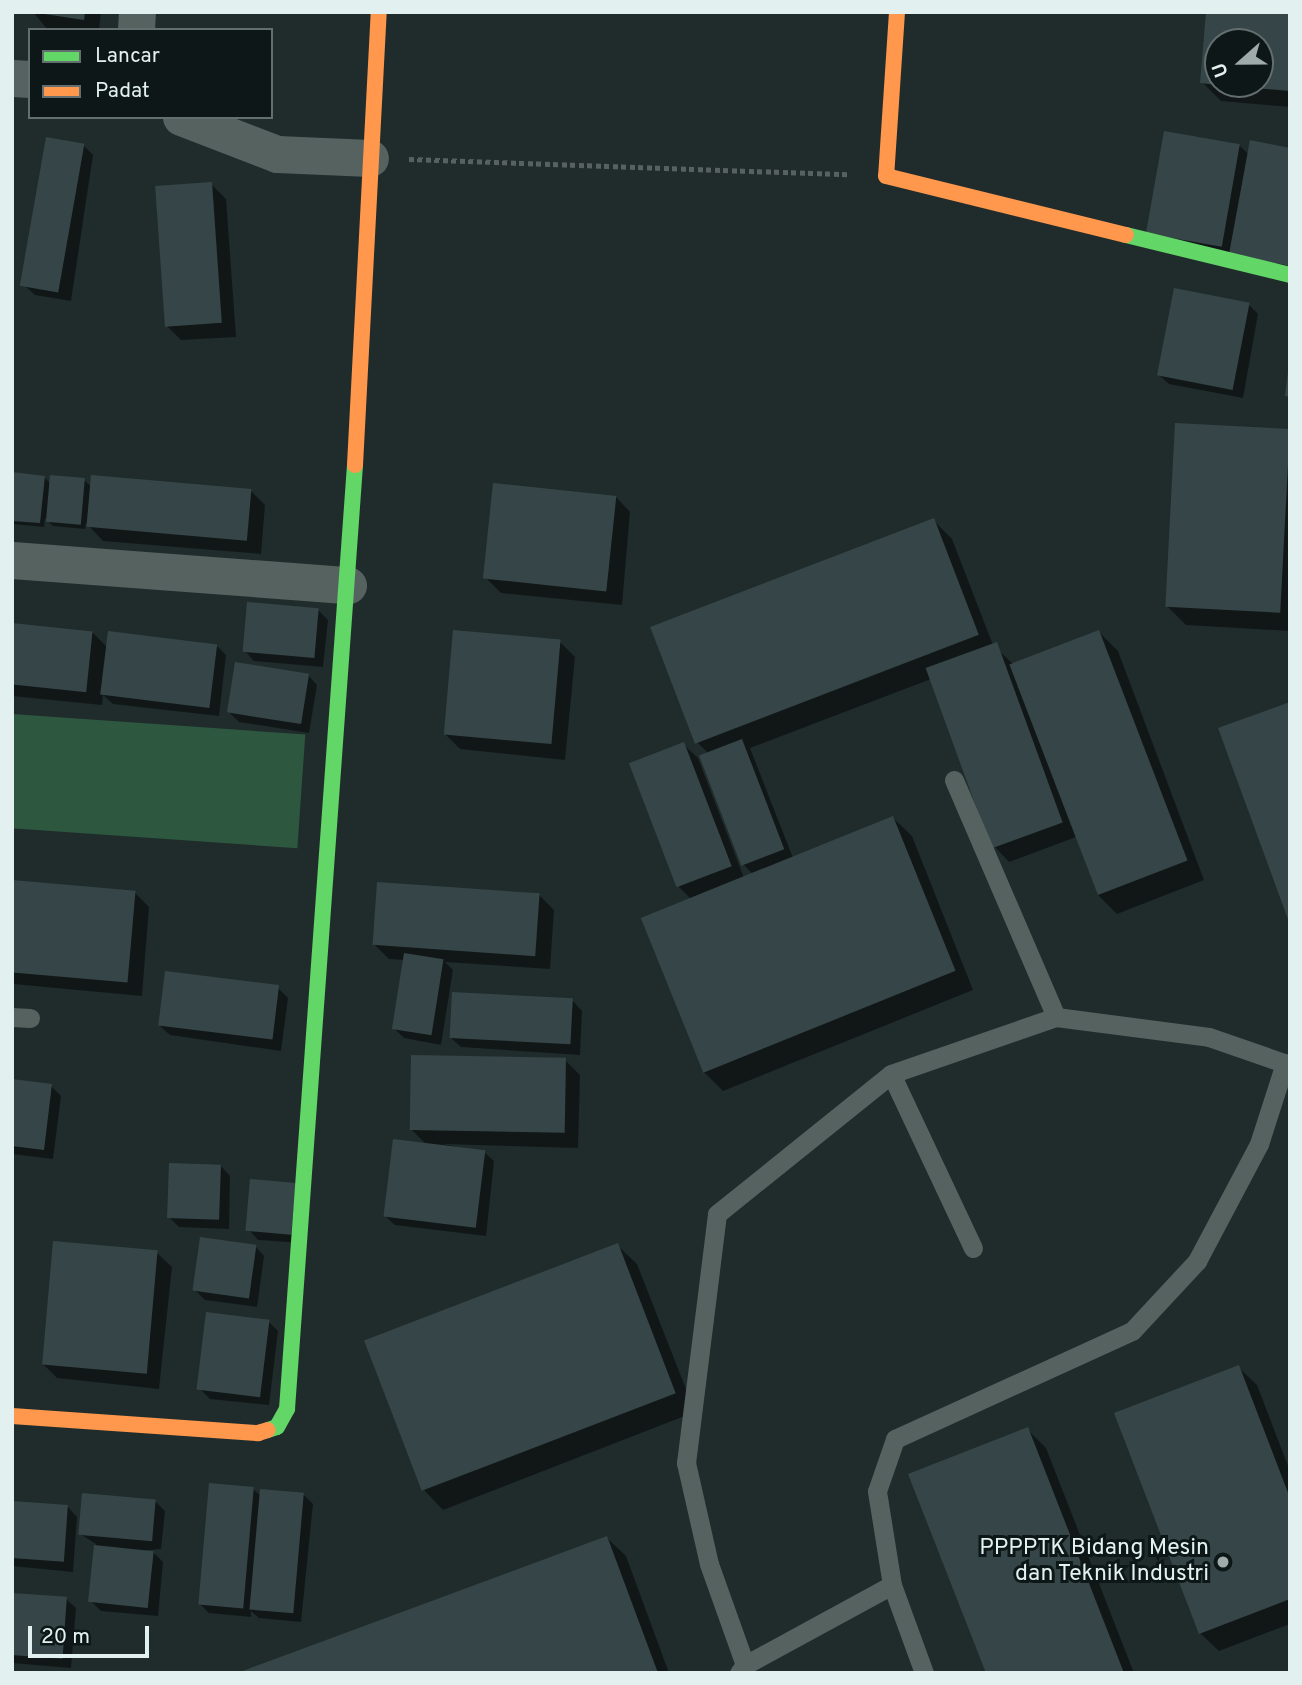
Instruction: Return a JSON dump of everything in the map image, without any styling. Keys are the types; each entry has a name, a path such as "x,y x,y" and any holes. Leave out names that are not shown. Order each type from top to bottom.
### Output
{"street":[{"path":"12,1416 258,1433 277,1427 287,1409 348,585 387,158 379,12"},
{"path":"897,12 886,176 1290,275"},
{"path":"186,119 277,154 387,158"},
{"path":"12,560 348,585"}],"lane":[{"path":"954,780 1056,1017"},
{"path":"892,1585 742,1669 709,1564 685,1463 717,1214 891,1074 1056,1017 1209,1037 1287,1064 1259,1144 1197,1261 1132,1331 895,1439 877,1491 892,1585 924,1673"},
{"path":"891,1074 972,1248"}],"path":[{"path":"387,158 886,176"}],"green space":[{"path":"12,714 305,735 297,848 12,828"}],"building":[{"path":"31,12 85,12 84,20"},
{"path":"1206,12 1290,12 1290,91 1274,90 1274,28 1205,28"},
{"path":"1204,36 1204,83 1200,83"},
{"path":"1164,131 1240,144 1222,247 1146,233"},
{"path":"46,137 84,144 58,292 20,286"},
{"path":"1250,140 1290,148 1290,266 1229,254"},
{"path":"212,182 222,323 165,327 155,186"},
{"path":"1174,288 1250,303 1233,390 1157,375"},
{"path":"1290,372 1290,397 1285,396"},
{"path":"1175,423 1290,429 1280,613 1165,607"},
{"path":"12,472 45,476 40,523 12,521"},
{"path":"50,475 85,478 81,525 46,522"},
{"path":"91,475 251,489 247,541 86,527"},
{"path":"493,483 616,496 606,591 483,578"},
{"path":"934,518 979,635 695,744 650,627"},
{"path":"247,602 319,608 314,658 243,652"},
{"path":"12,623 93,631 86,692 12,684"},
{"path":"453,630 561,639 551,744 444,735"},
{"path":"1099,630 1188,861 1098,895 1009,664"},
{"path":"108,631 217,644 209,708 100,695"},
{"path":"997,642 1063,822 991,848 926,668"},
{"path":"235,662 309,674 301,724 227,712"},
{"path":"1290,702 1290,922 1289,922 1218,728"},
{"path":"742,739 784,849 741,866 699,755"},
{"path":"684,742 732,866 677,887 629,763"},
{"path":"893,816 956,971 703,1073 641,918"},
{"path":"12,880 136,891 128,982 12,972"},
{"path":"377,882 540,893 535,956 373,945"},
{"path":"404,953 444,959 431,1035 392,1029"},
{"path":"165,971 279,985 272,1040 158,1026"},
{"path":"452,992 573,998 570,1044 450,1038"},
{"path":"411,1055 566,1058 565,1133 410,1130"},
{"path":"12,1079 52,1084 44,1150 12,1146"},
{"path":"393,1139 485,1150 476,1228 383,1216"},
{"path":"169,1163 221,1165 219,1220 167,1218"},
{"path":"250,1179 296,1183 291,1235 245,1231"},
{"path":"200,1237 256,1245 249,1298 192,1290"},
{"path":"53,1241 158,1250 147,1374 42,1365"},
{"path":"618,1243 676,1393 422,1491 364,1340"},
{"path":"206,1312 270,1320 260,1397 196,1389"},
{"path":"1239,1365 1290,1498 1290,1599 1199,1634 1114,1413"},
{"path":"1028,1427 1124,1673 986,1673 908,1474"},
{"path":"209,1483 254,1487 243,1608 198,1605"},
{"path":"260,1489 304,1493 293,1613 249,1610"},
{"path":"82,1493 156,1499 152,1541 78,1535"},
{"path":"12,1501 68,1505 64,1562 12,1558"},
{"path":"607,1536 658,1673 240,1673 240,1672"},
{"path":"94,1545 154,1551 148,1608 88,1602"},
{"path":"12,1593 67,1597 63,1659 12,1655"}],"traffic: fast":[{"path":"1126,235 1290,275"},
{"path":"268,1430 277,1427 287,1409 355,465"}],"traffic: slow":[{"path":"355,465 379,12"},
{"path":"897,12 886,176 1126,235"},
{"path":"12,1416 258,1433 268,1430"}],"place":[{"name":"PPPPTK Bidang Mesin dan Teknik Industri","path":"1223,1562"}]}
